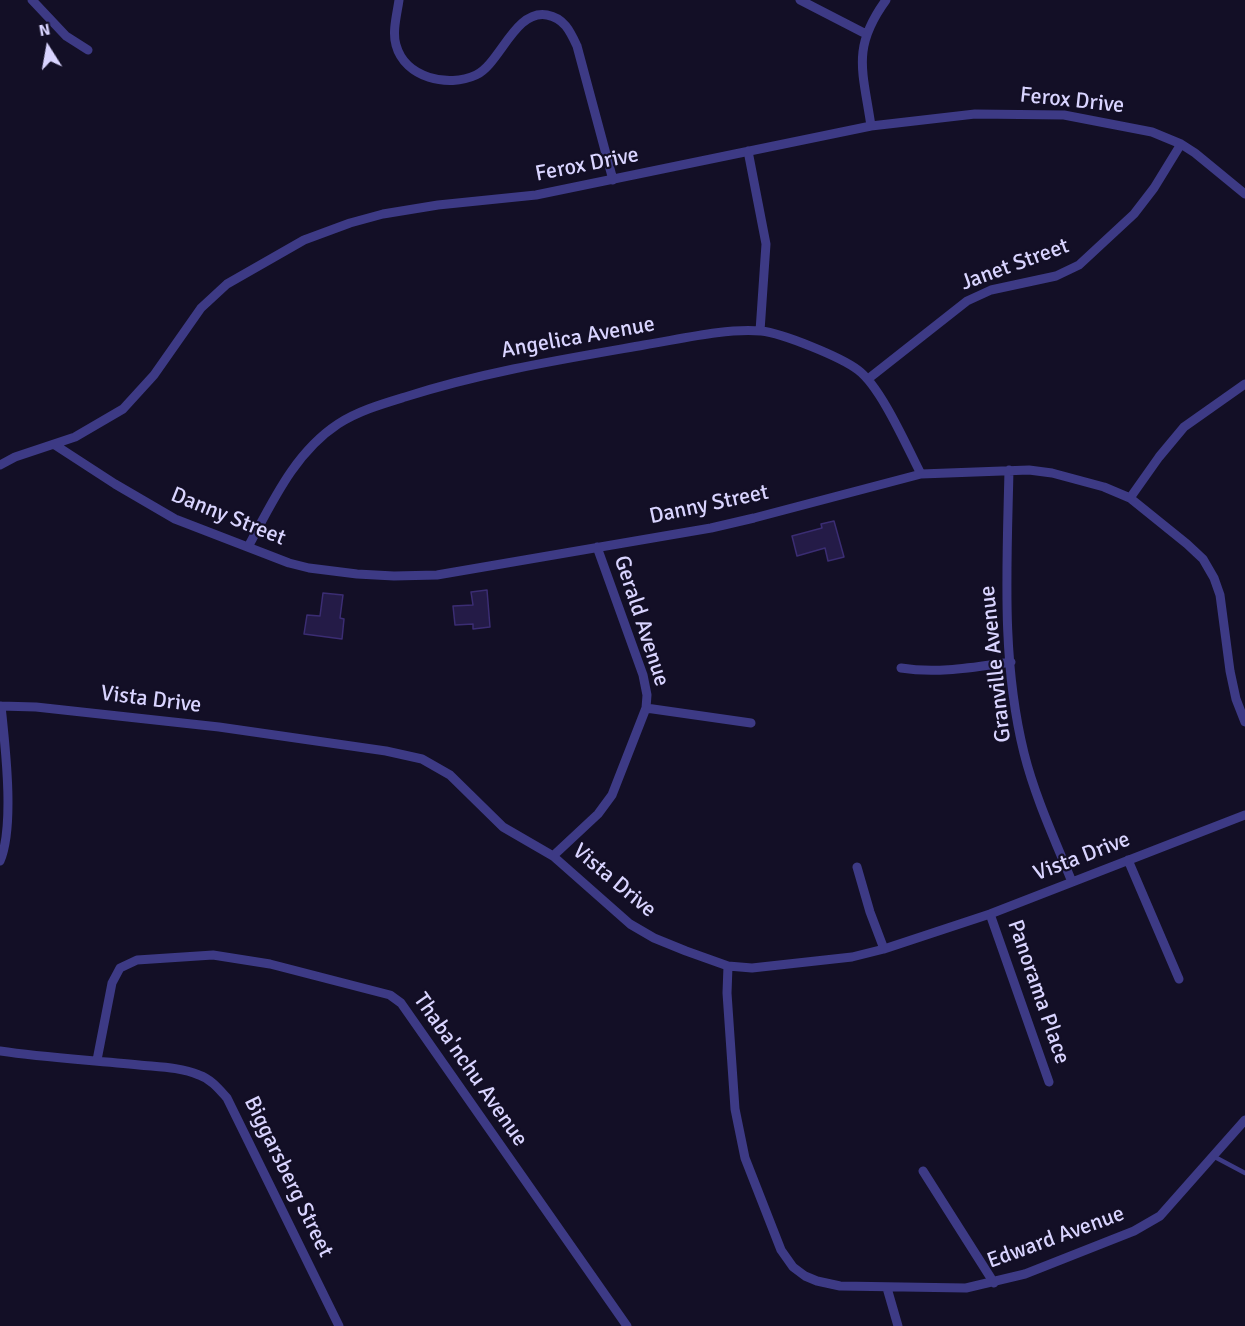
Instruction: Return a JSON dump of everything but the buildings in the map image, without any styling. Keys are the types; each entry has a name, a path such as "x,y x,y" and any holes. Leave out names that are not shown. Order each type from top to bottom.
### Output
{"street":[{"path":"32,0 66,36 88,50"},
{"path":"399,0 395,28 396,45 402,58 412,70 429,78 448,80 476,75 486,68 521,25 541,14 560,21 569,29 577,46 613,180"},
{"path":"800,0 866,34"},
{"path":"871,126 861,58 866,34 886,0"},
{"name":"Ferox Drive","path":"0,465 25,453 55,445 91,429 123,409 154,375 201,308 218,290 304,240 350,223 406,209 536,195 871,126 975,114 1064,115 1152,132 1181,144 1245,194"},
{"name":"Janet Street","path":"868,379 967,301 992,290 1056,276 1079,265 1134,214 1154,188 1181,144"},
{"path":"748,151 766,244 760,331"},
{"name":"Angelica Avenue","path":"248,547 285,479 298,461 324,434 338,423 359,412 430,389 485,375 736,331 760,331 795,340 857,369 868,379 881,398 921,474"},
{"path":"1130,498 1184,427 1245,384"},
{"name":"Danny Street","path":"55,445 115,484 198,529 289,563 309,568 394,576 437,575 754,518 921,474 1009,470 1052,473 1071,477 1130,498 1203,558 1220,595 1230,670 1236,699 1245,722"},
{"name":"Granville Avenue","path":"1009,470 1006,573 1011,662 1018,722 1024,754 1036,791 1072,882"},
{"name":"Gerald Avenue","path":"553,855 598,814 612,795 646,708 647,695 643,675 597,547"},
{"path":"901,668 944,671 1011,662"},
{"path":"0,706 5,744 8,827 5,850 0,861"},
{"name":"Vista Drive","path":"0,706 36,706 136,717 409,755 436,765 450,775 503,827 553,855 630,924 654,938 728,966 752,968 776,966 852,957 884,949 990,914 1245,815"},
{"path":"646,708 752,723"},
{"path":"1128,860 1179,980"},
{"path":"857,867 884,949"},
{"name":"Panorama Place","path":"990,914 1049,1082"},
{"name":"Thaba'nchu Avenue","path":"97,1060 112,983 120,968 137,960 213,955 270,964 390,994 401,1003 627,1326"},
{"name":"Edward Avenue","path":"728,966 728,1004 735,1109 745,1158 778,1244 793,1267 805,1276 840,1286 966,1288 1026,1274 1151,1222 1171,1205 1245,1121"},
{"name":"Biggarsberg Street","path":"0,1051 182,1070 201,1075 218,1086 227,1098 339,1326"},
{"path":"923,1172 994,1283"},
{"path":"887,1288 898,1326"}],"lane":[{"path":"1213,1156 1245,1173"}]}
